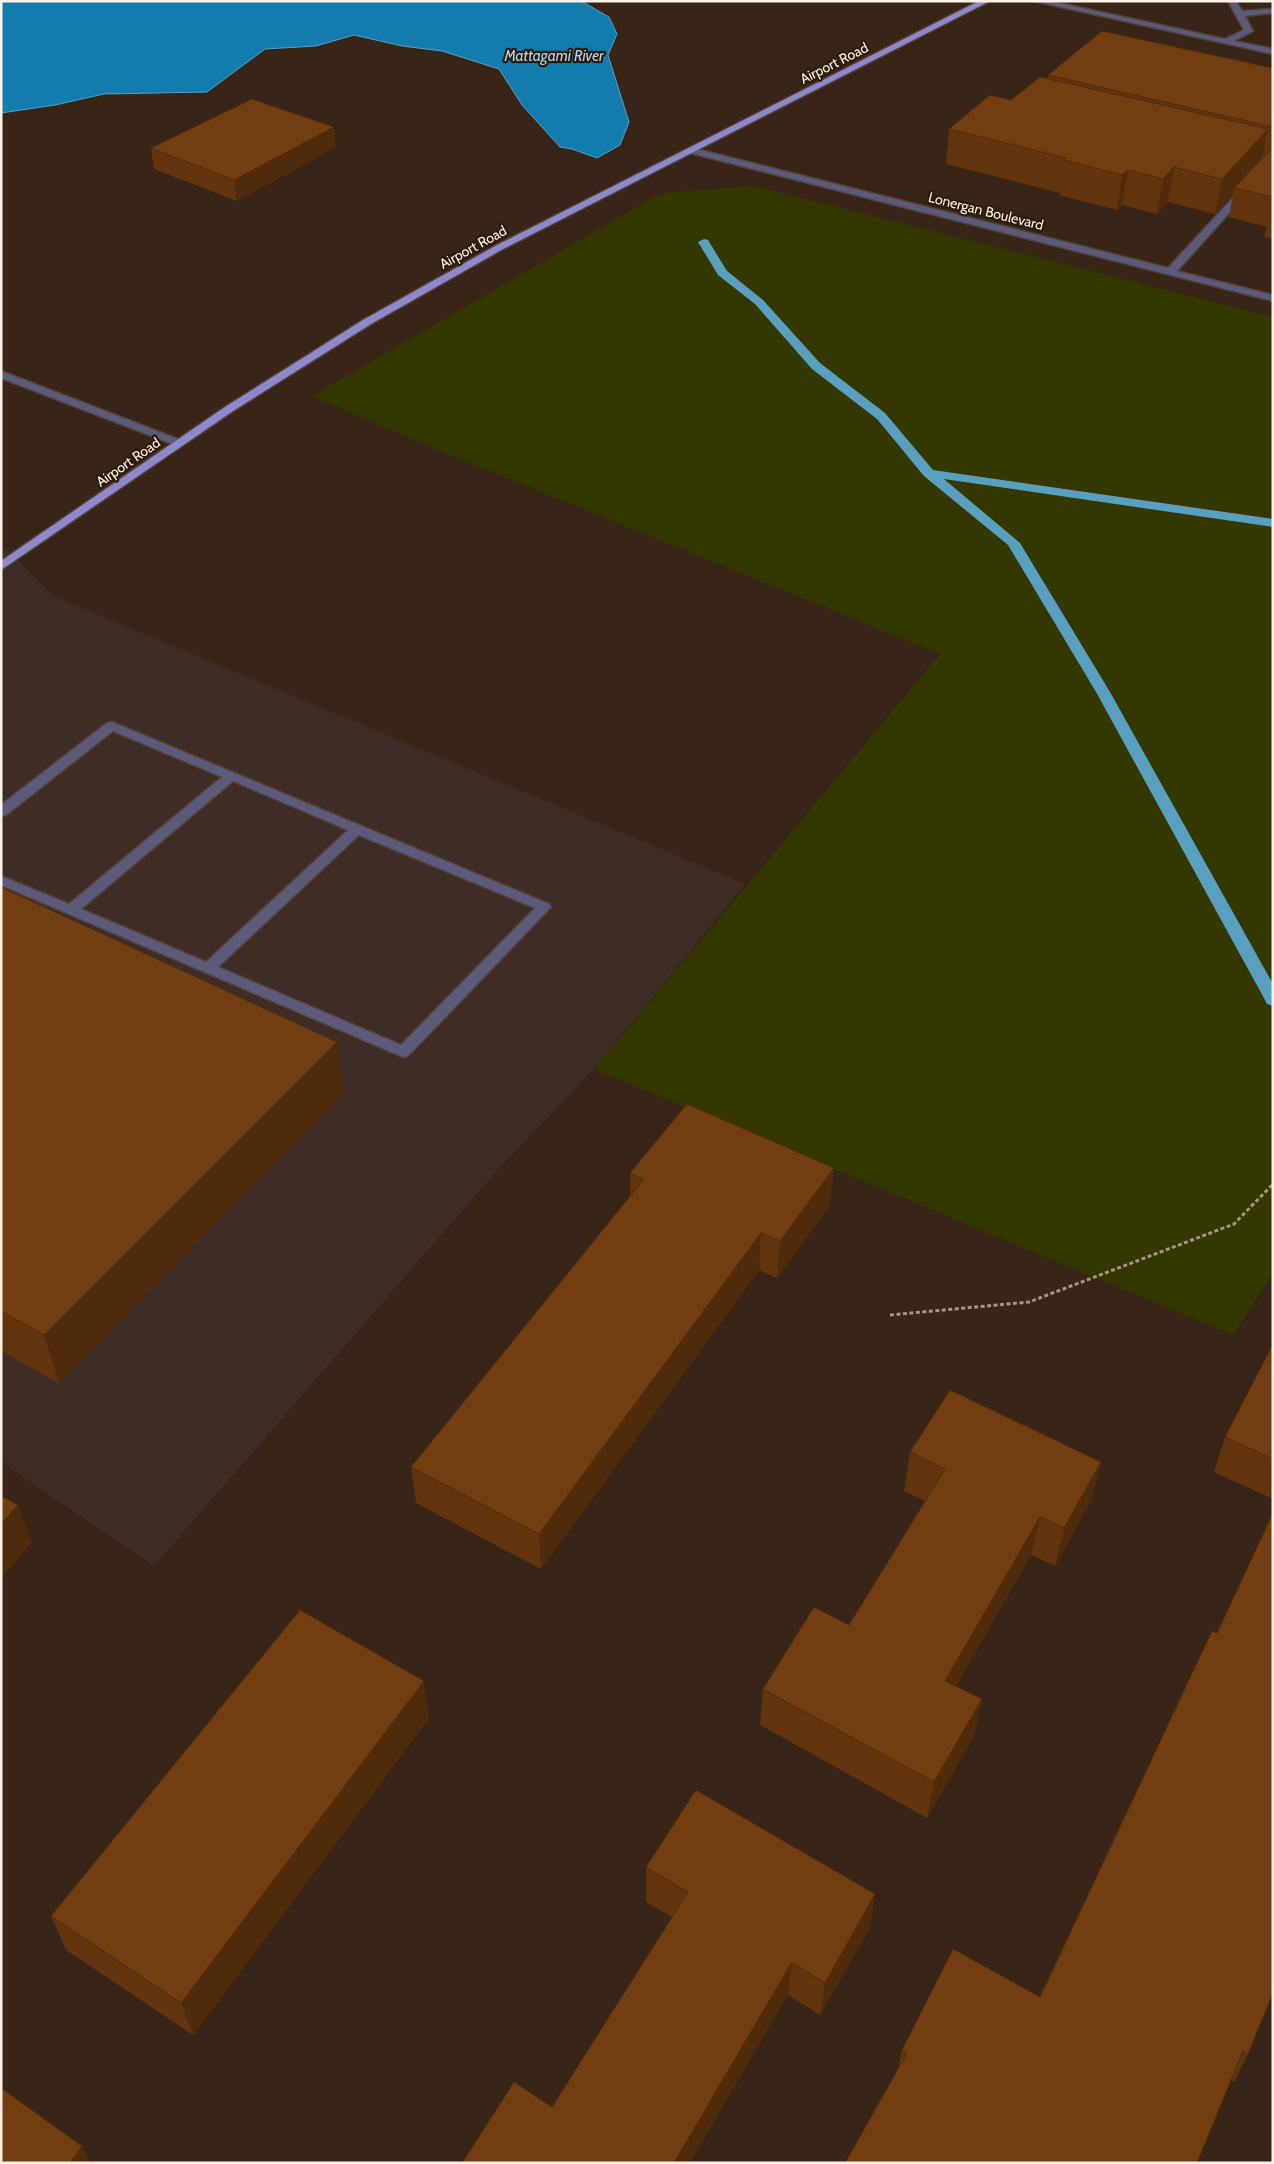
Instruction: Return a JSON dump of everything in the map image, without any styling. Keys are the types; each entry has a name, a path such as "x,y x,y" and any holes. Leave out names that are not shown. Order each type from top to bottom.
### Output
{"main road":[{"name":"Airport Road","path":"1,567 229,409 367,322 500,247 694,151 986,1"}],"street":[{"path":"1038,1 1273,52"},
{"path":"1226,42 1249,31 1232,1"},
{"path":"1239,14 1273,11"},
{"path":"1259,49 1273,47"},
{"name":"Lonergan Boulevard","path":"694,151 1273,298"},
{"path":"1170,272 1251,184"},
{"path":"1,374 179,443"},
{"path":"1,812 112,726 544,907 403,1052 1,880"},
{"path":"71,910 231,776"},
{"path":"208,968 357,829"}],"path":[{"path":"890,1315 1029,1302 1234,1224 1273,1184"}],"shaded area":[{"path":"1,543 53,596 745,884 594,1069 501,1166 154,1566 1,1462"}],"green space":[{"path":"754,186 1273,317 1273,1273 1233,1335 594,1069 940,654 431,447 312,396 661,193"}],"water":[{"name":"Mattagami River","path":"1,1 581,1 609,17 617,34 608,55 629,122 620,145 597,158 572,149 560,147 522,105 499,69 442,51 402,46 354,35 316,46 265,49 207,92 104,94 55,105 1,113"}],"building":[{"path":"1102,31 1273,68 1273,127 1048,75"},
{"path":"1040,77 1268,129 1222,179 1174,167 1163,179 1128,170 1122,175 1064,160 1066,158 949,129 990,95 1011,100"},
{"path":"252,99 334,127 234,180 151,148"},
{"path":"1273,147 1273,197 1234,188"},
{"path":"1,887 337,1042 44,1335 1,1311"},
{"path":"687,1104 834,1168 780,1241 761,1233 539,1534 411,1467 644,1179 630,1173"},
{"path":"1273,1344 1273,1459 1225,1437"},
{"path":"950,1390 1101,1462 1064,1528 1040,1517 945,1681 982,1699 934,1782 763,1689 814,1607 849,1625 945,1469 910,1452"},
{"path":"1,1496 18,1505 1,1524"},
{"path":"1273,1513 1273,1993 1248,2054 1243,2051 1197,2163 845,2163 907,2053 902,2050 953,1949 1040,1997 1212,1631 1217,1633"},
{"path":"300,1610 424,1681 181,2003 51,1916"},
{"path":"696,1790 875,1894 825,1983 792,1962 674,2163 462,2163 514,2082 552,2107 688,1892 646,1867"},
{"path":"1,2088 82,2146 70,2163 1,2163"}],"waterway":[{"path":"704,242 722,273 759,302 816,366 881,416 929,473"},
{"path":"929,473 1273,523"},
{"path":"929,473 1013,543 1103,692 1273,1000"}]}
